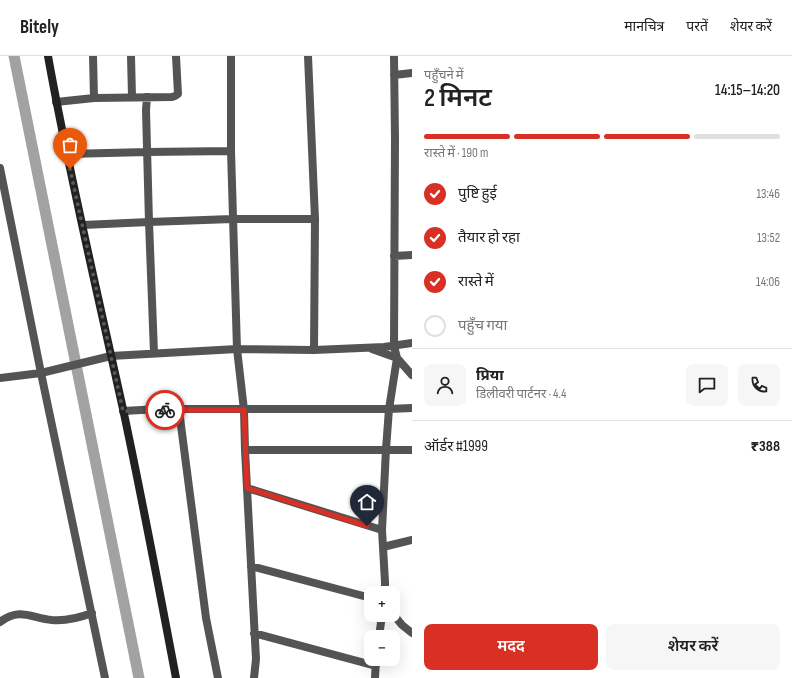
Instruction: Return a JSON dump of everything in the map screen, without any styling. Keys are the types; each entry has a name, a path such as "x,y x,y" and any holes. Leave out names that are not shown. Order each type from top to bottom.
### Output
{"main road":[{"path":"48,56 56,102 123,411 176,678"}],"street":[{"path":"93,56 94,98"},
{"path":"131,56 132,97"},
{"path":"56,102 94,98 176,96 178,94 176,56"},
{"path":"231,56 232,219 237,349 244,410 252,566 256,659 254,678"},
{"path":"308,56 315,219 314,350"},
{"path":"385,586 382,530 386,449 389,409 397,358 394,346 394,56"},
{"path":"394,75 412,74"},
{"path":"147,97 147,152 154,353"},
{"path":"67,154 231,151"},
{"path":"0,168 105,678"},
{"path":"82,225 232,219 315,219"},
{"path":"394,256 412,254"},
{"path":"0,378 41,373 111,356 237,349 314,350 394,346 412,343"},
{"path":"368,347 397,358 412,375"},
{"path":"123,411 160,409 244,410 412,408"},
{"path":"179,410 206,618 218,678"},
{"path":"245,450 412,450"},
{"path":"247,488 382,530"},
{"path":"383,547 412,540"},
{"path":"252,566 364,596"},
{"path":"0,622 11,615 17,614 24,614 50,620 60,620 92,614"},
{"path":"402,625 412,621"},
{"path":"400,622 412,633"},
{"path":"254,633 364,659"},
{"path":"375,678 376,666"}],"waterway":[{"path":"14,56 139,678"}],"way so far":[{"path":"70,169 123,411 165,410"}],"route":[{"path":"165,410 244,410 247,488 367,526"}]}
